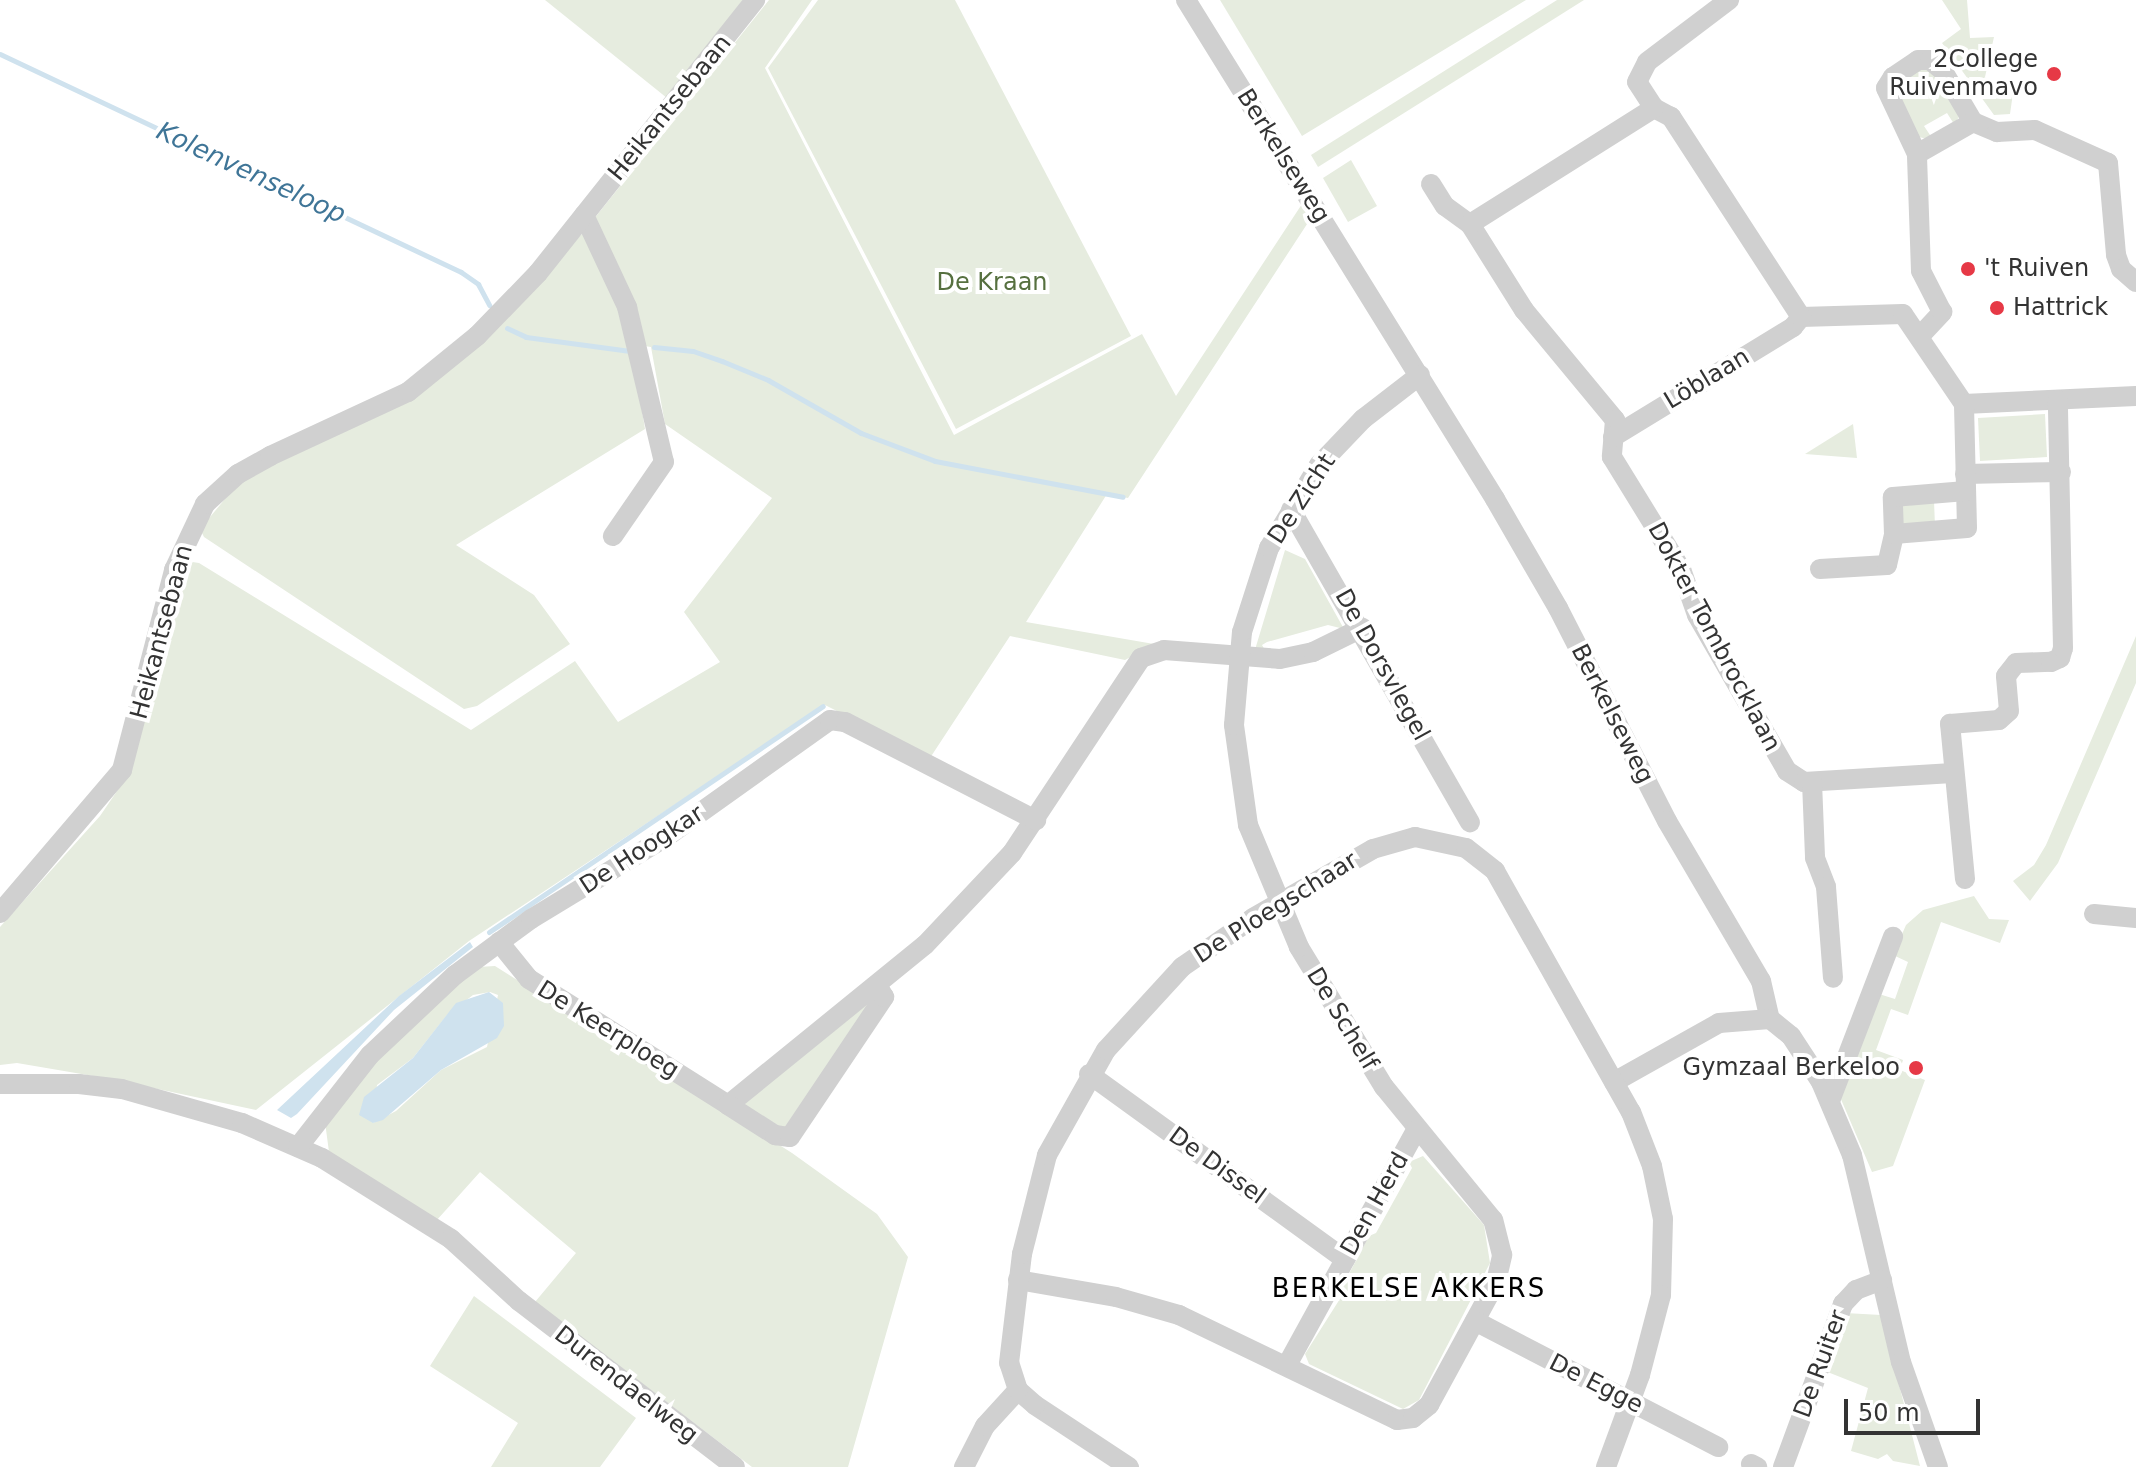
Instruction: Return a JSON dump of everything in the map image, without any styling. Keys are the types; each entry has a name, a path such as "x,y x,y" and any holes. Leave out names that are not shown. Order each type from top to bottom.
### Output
{"street":[{"name":"Heikantsebaan","path":"0,913 122,770 174,570 205,504 238,474 424,380 507,305 584,215 755,0"},
{"name":"Berkelseweg","path":"1186,0 1420,375 1558,608 1667,821 1761,981 1770,1019"},
{"path":"1729,0 1691,24 1639,72 1637,82 1654,108 1671,117 1801,317 1903,314 1964,404 1967,528 1894,534"},
{"path":"1920,336 1942,312 1921,271 1917,154 1886,88 1893,77 1918,60 1930,60 1943,71 1973,122 1997,132 2035,130 2108,163 2116,255 2121,269 2136,282"},
{"path":"1470,224 1654,108"},
{"path":"1917,154 1973,122"},
{"path":"1431,184 1445,206 1470,224 1524,310 1610,413 1613,437"},
{"path":"584,215 627,307 664,462 613,536"},
{"name":"Löblaan","path":"1613,437 1793,327 1801,317"},
{"name":"De Zicht","path":"1279,902 1248,825 1239,781 1234,725 1238,658 1251,594 1291,510 1342,439 1420,375"},
{"path":"1964,404 2136,396"},
{"path":"1965,879 1959,786 1953,773 1950,724 1999,720 2009,711 2006,676 2016,663 2060,658 2065,567 2058,400"},
{"name":"Dokter Tombrocklaan","path":"1613,437 1612,457 1681,569 1697,615 1758,724 1787,771 1796,780 1812,782"},
{"path":"1820,569 1887,565 1894,534 1893,497 1966,482 2061,472"},
{"name":"De Dorsvlegel","path":"1291,510 1362,628 1470,822"},
{"path":"728,1105 936,934 1012,853 1141,658 1164,650 1280,659 1313,652 1362,628"},
{"name":"De Hoogkar","path":"298,1147 317,1118 391,1034 499,942 666,837 830,720 845,722 1036,820"},
{"path":"1833,978 1826,887 1815,858 1812,782 1953,773"},
{"name":"De Ploegschaar","path":"1018,1390 1008,1349 1018,1280 1047,1155 1089,1074 1141,1007 1182,967 1279,902 1389,842 1437,839 1466,848 1505,886 1614,1082 1652,1166 1664,1242 1655,1322 1606,1467"},
{"name":"De Schelf","path":"1279,902 1332,1009 1416,1130"},
{"path":"2094,914 2136,918"},
{"path":"1830,1101 1893,937"},
{"name":"De Keerploeg","path":"499,942 529,979 775,1135 790,1137 884,997 877,985"},
{"path":"1614,1082 1719,1023 1770,1019 1799,1046 1830,1101 1852,1155 1914,1410 1938,1467"},
{"name":"De Dissel","path":"1089,1074 1345,1259"},
{"name":"Durendaelweg","path":"0,1084 79,1084 122,1089 242,1123 298,1147 369,1185 428,1228 451,1239 519,1301 735,1467"},
{"name":"Den Herd","path":"1416,1130 1482,1203 1498,1231 1500,1267 1475,1321 1429,1405 1413,1418 1397,1420 1287,1365 1416,1130"},
{"path":"1018,1280 1116,1297 1179,1315 1287,1365"},
{"name":"De Ruiter","path":"1783,1467 1843,1304 1856,1290 1882,1280"},
{"name":"De Egge","path":"1475,1321 1718,1447"},
{"path":"964,1467 985,1426 1018,1390 1129,1467"}],"green space":[{"path":"545,0 743,0 667,98"},
{"path":"769,0 812,0 765,68 954,435 1142,334 1176,396 1302,204 1311,218 1128,498 1107,494 1026,622 1154,644 1125,660 1010,636 930,758 825,705 469,941 256,1110 111,1079 17,1063 0,1065 0,927 100,816 128,775 186,561 199,563 471,730 575,661 618,722 720,662 684,612 772,498 665,424 651,347 631,344 645,429 456,545 534,595 570,644 477,706 464,709 204,537 200,529 240,481 362,422 581,235"},
{"name":"De Kraan","path":"818,0 955,0 1131,336 956,429 768,68"},
{"path":"1220,0 1526,0 1302,136"},
{"path":"1557,0 1584,0 1318,167 1311,155"},
{"path":"1942,0 1967,0 1970,38 1994,37 1985,77 1994,88 2013,93 2010,114 1994,115 1942,43 1961,29"},
{"path":"1932,68 1959,117 1954,124 1947,113 1924,126 1932,138 1927,139 1919,137 1893,89 1920,69"},
{"path":"1351,160 1377,206 1348,222 1323,178"},
{"path":"2045,414 2047,457 1980,461 1978,418"},
{"path":"1853,424 1857,458 1805,454"},
{"path":"1934,501 1935,526 1903,529 1902,503"},
{"path":"1285,550 1305,559 1344,629 1328,625 1267,642 1262,645 1266,652 1254,653"},
{"path":"2136,636 2136,683 2058,863 2030,901 2013,881 2034,865 2046,845"},
{"path":"1974,896 1989,919 2009,920 2000,943 1941,922 1908,1015 1891,1009 1876,1050 1903,1060 1900,1070 1925,1080 1893,1166 1872,1172 1840,1097 1879,994 1895,999 1908,962 1893,955 1906,925 1923,910"},
{"path":"495,966 792,1153 877,1214 908,1257 848,1467 752,1467 535,1302 576,1253 480,1172 436,1221 329,1152 325,1122 399,1035 478,967","holes":["490,992 498,995 487,1047 441,1070 396,1111 373,1123 377,1085 413,1058 447,1015 473,995"]},
{"path":"871,1001 784,1129 745,1106 746,1098"},
{"path":"1423,1156 1484,1225 1490,1263 1419,1400 1403,1409 1309,1364 1305,1354 1343,1294 1342,1287 1369,1236 1376,1233 1412,1168 1409,1162"},
{"path":"474,1296 636,1418 600,1467 491,1467 518,1423 430,1366"},
{"path":"1845,1313 1881,1315 1920,1466 1893,1461 1887,1454 1878,1459 1851,1451 1868,1388 1825,1371"}],"water":[{"path":"470,942 473,947 394,1010 297,1114 291,1118 277,1110 399,996"},
{"path":"489,992 503,1003 504,1026 497,1038 441,1070 383,1120 373,1123 359,1115 364,1097 413,1058 456,1003"}],"waterway":[{"name":"Kolenvenseloop","path":"0,54 461,272 478,284 489,305"},
{"name":"Kolenvenseloop","path":"507,328 526,337 630,351"},
{"name":"Kolenvenseloop","path":"654,347 693,351 722,361 768,380 861,433 935,461 1123,497"},
{"path":"489,932 823,706"}],"place":[{"name":"2College Ruivenmavo","path":"2054,74"},
{"name":"'t Ruiven","path":"1968,269"},
{"name":"Hattrick","path":"1997,308"},
{"name":"Gymzaal Berkeloo","path":"1916,1068"}],"district":[{"name":"BERKELSE AKKERS","path":"1409,1289"}]}
